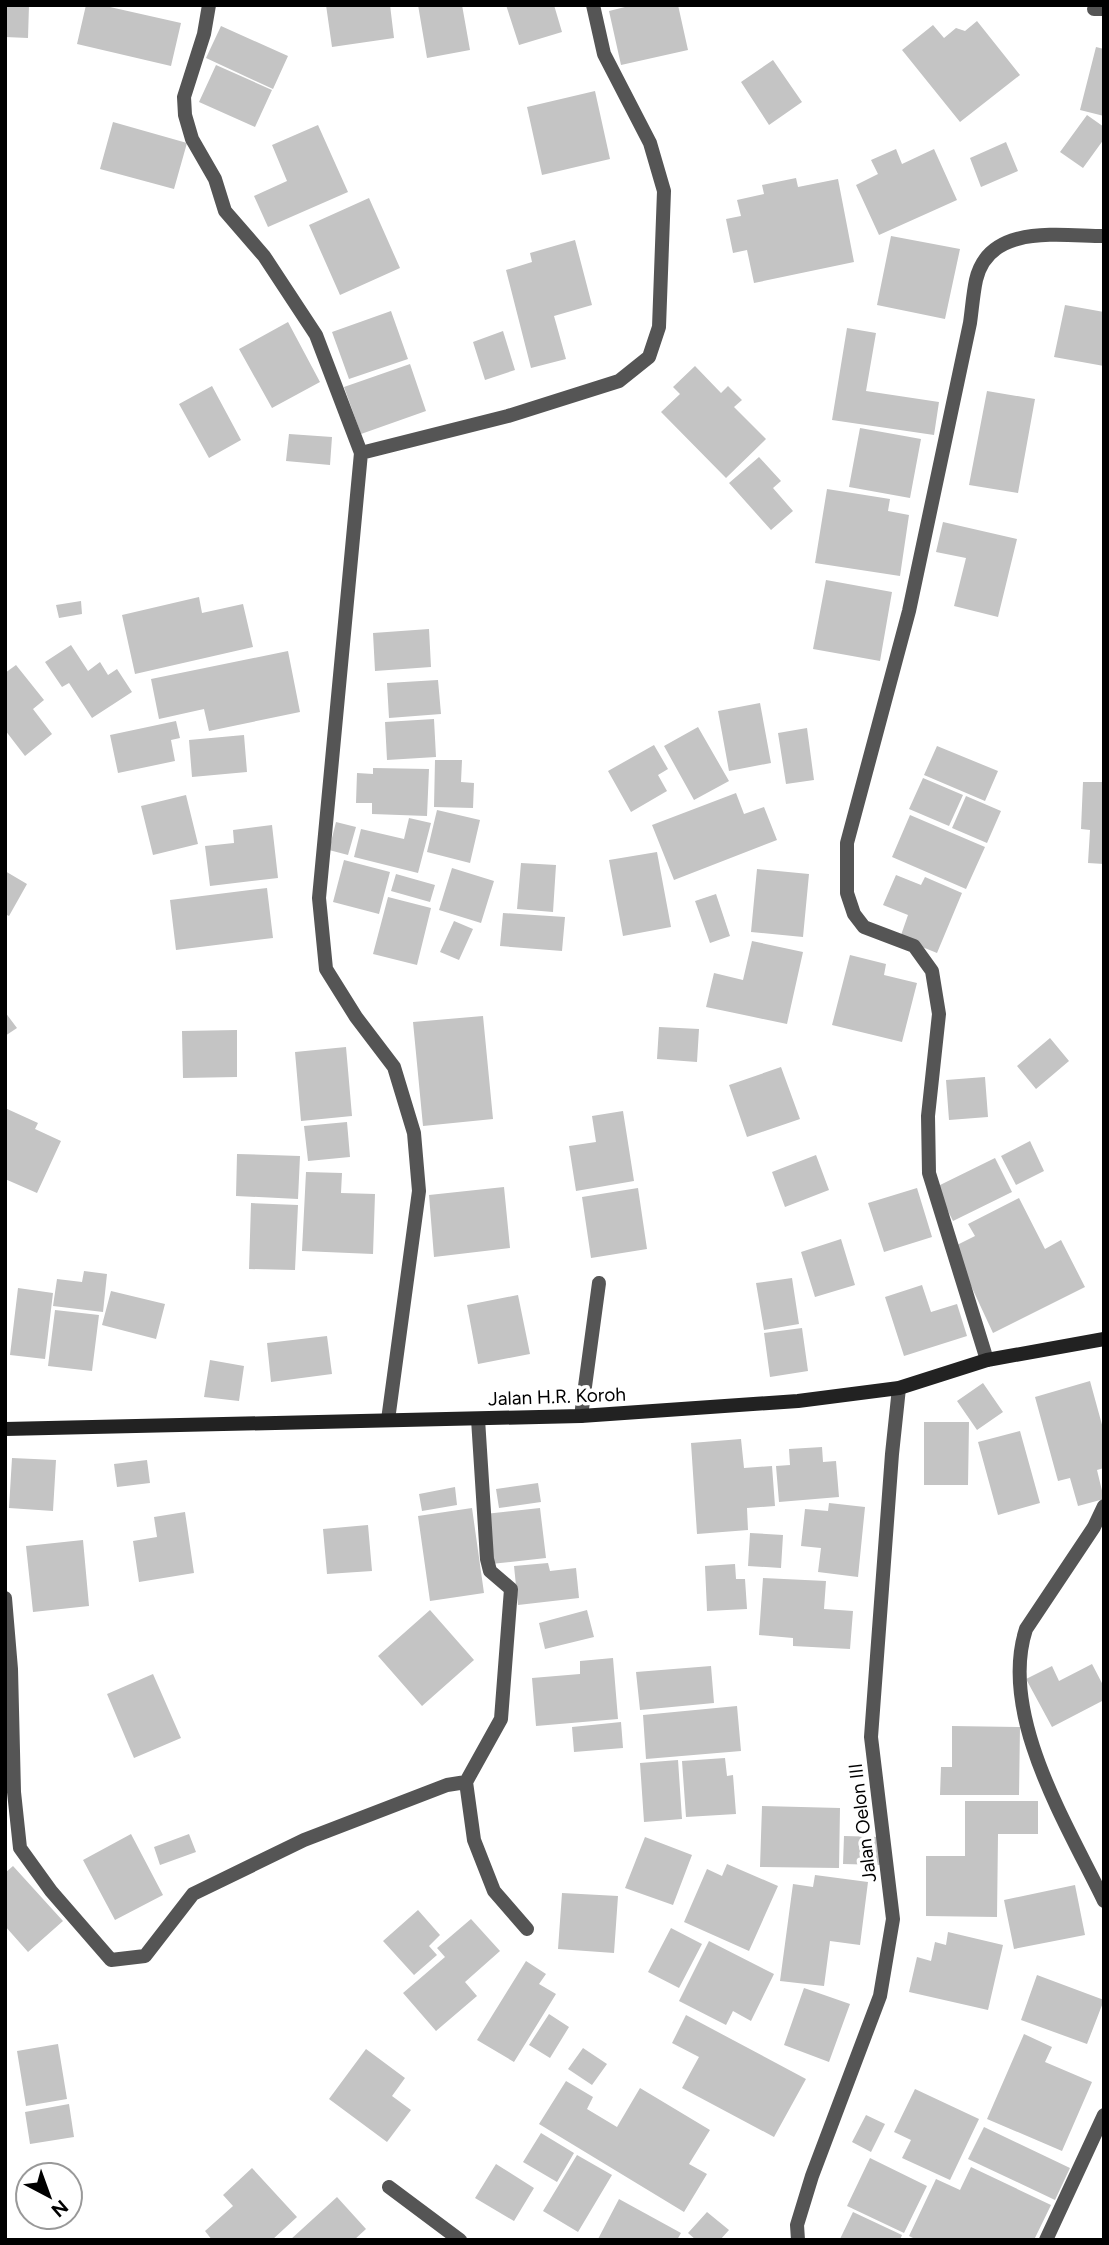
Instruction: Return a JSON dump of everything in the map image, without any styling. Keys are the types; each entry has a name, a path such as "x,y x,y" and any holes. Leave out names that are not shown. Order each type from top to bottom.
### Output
{"main road":[{"name":"Jalan H.R. Koroh","path":"5,1429 581,1416 798,1401 900,1388 987,1360 1104,1339"}],"street":[{"path":"209,5 204,34 184,97 185,115 192,139 215,179 225,211 264,256 316,335 361,453 319,898 327,968 356,1017 394,1067 414,1133 419,1191 387,1420"},
{"path":"361,453 508,416 619,381 649,357 659,327 664,191 650,143 604,54 593,5"},
{"path":"987,1360 929,1173 928,1116 939,1014 932,971 914,946 864,927 854,914 847,893 846,843 909,611 970,323 976,277 994,249 1016,237 1104,236"},
{"path":"581,1416 598,1283"},
{"name":"Jalan Oelon III","path":"798,2240 797,2225 812,2176 880,1996 893,1919 871,1737 892,1454 900,1388"},
{"path":"478,1419 487,1559 490,1572 511,1589 501,1719 466,1782 474,1840 494,1891 527,1929"},
{"path":"1104,1506 1094,1527 1026,1629 1021,1644 1020,1677 1023,1702 1038,1761 1104,1901"},
{"path":"5,1598 11,1669 14,1792 20,1848 51,1891 111,1960 145,1956 193,1894 304,1840 447,1785 466,1782"},
{"path":"1046,2240 1104,2115"},
{"path":"389,2187 460,2240"}],"building":[{"path":"5,5 29,5 28,38 5,37"},
{"path":"86,5 101,5 181,23 171,66 77,44"},
{"path":"326,5 390,5 394,38 332,47"},
{"path":"418,5 462,5 470,50 427,58"},
{"path":"506,5 554,5 562,32 519,45"},
{"path":"633,5 678,5 688,50 621,65 609,11"},
{"path":"977,21 1020,75 960,122 902,50 933,25 944,38 956,28 965,31"},
{"path":"221,26 288,56 273,89 206,58"},
{"path":"1096,47 1104,49 1104,116 1080,110"},
{"path":"773,60 802,102 769,125 741,82"},
{"path":"216,65 272,90 255,127 199,102"},
{"path":"595,91 610,159 542,175 527,107"},
{"path":"1087,115 1104,127 1104,139 1083,168 1060,152"},
{"path":"113,122 187,143 174,189 100,169"},
{"path":"318,125 348,192 268,227 254,196 287,181 272,145"},
{"path":"1006,142 1018,171 981,187 970,158"},
{"path":"896,149 902,164 934,149 957,200 879,235 856,185 878,174 871,160"},
{"path":"796,178 798,187 838,179 854,262 754,283 747,250 733,253 726,219 741,216 737,200 764,194 762,185"},
{"path":"369,198 400,268 340,295 309,225"},
{"path":"891,236 960,249 945,319 877,305"},
{"path":"575,240 592,305 554,316 566,359 531,368 506,270 532,262 530,253"},
{"path":"1065,305 1104,312 1104,366 1054,357"},
{"path":"391,311 408,359 349,379 332,332"},
{"path":"288,322 320,382 272,408 239,349"},
{"path":"847,328 876,333 866,391 939,402 934,435 832,420"},
{"path":"503,331 515,370 485,380 473,342"},
{"path":"410,364 426,411 361,434 344,387"},
{"path":"695,366 721,393 728,386 742,400 734,407 766,439 726,478 661,412 680,394 673,387"},
{"path":"212,386 241,440 209,458 179,404"},
{"path":"987,391 1035,399 1018,493 969,485"},
{"path":"860,428 921,439 910,498 849,487"},
{"path":"289,434 332,437 330,465 286,461"},
{"path":"759,457 781,481 773,488 793,511 771,530 729,483"},
{"path":"827,489 890,499 888,511 909,515 900,576 815,563"},
{"path":"943,522 1017,539 998,617 954,606 966,558 936,552"},
{"path":"826,580 892,592 880,661 813,649"},
{"path":"199,597 202,613 243,604 253,647 135,674 122,615"},
{"path":"81,601 82,614 59,618 56,605"},
{"path":"429,629 431,667 375,671 373,633"},
{"path":"71,645 88,671 100,662 108,675 117,669 132,692 92,718 69,683 62,687 45,662"},
{"path":"288,651 300,712 209,731 204,709 159,719 151,679"},
{"path":"16,665 44,700 33,709 52,734 25,756 5,730 5,673"},
{"path":"438,680 441,714 389,718 387,683"},
{"path":"760,703 771,763 729,771 718,711"},
{"path":"434,719 436,757 387,760 385,722"},
{"path":"176,721 180,738 171,740 175,761 118,773 110,735"},
{"path":"698,727 729,781 694,800 664,746"},
{"path":"807,728 814,780 786,784 778,733"},
{"path":"244,735 247,772 192,777 189,740"},
{"path":"654,745 668,769 658,775 667,791 631,812 608,771"},
{"path":"937,746 998,771 985,801 924,775"},
{"path":"435,760 462,760 461,782 474,783 473,808 434,807"},
{"path":"373,768 429,769 427,816 372,814 372,803 356,803 357,773 373,774"},
{"path":"923,778 963,795 949,826 909,809"},
{"path":"1083,782 1104,782 1104,864 1088,863 1090,830 1081,829"},
{"path":"736,793 744,814 764,807 777,840 674,880 652,825"},
{"path":"186,795 198,844 153,855 141,806"},
{"path":"966,796 1001,811 987,843 952,828"},
{"path":"437,810 480,820 470,863 427,852"},
{"path":"910,815 985,847 966,889 892,857"},
{"path":"409,818 431,823 418,873 354,857 361,829 404,839"},
{"path":"336,822 356,827 348,855 329,850"},
{"path":"272,825 278,878 210,886 205,846 234,843 233,830"},
{"path":"657,852 671,927 623,936 609,860"},
{"path":"344,860 390,872 379,914 333,902"},
{"path":"521,863 556,865 553,912 517,909"},
{"path":"452,868 494,881 481,923 439,910"},
{"path":"757,869 809,874 803,937 751,932"},
{"path":"5,871 27,884 9,916 5,914"},
{"path":"396,874 435,885 430,902 391,891"},
{"path":"896,875 921,885 925,877 962,893 937,953 900,938 908,915 883,905"},
{"path":"267,888 273,938 176,950 170,900"},
{"path":"716,894 730,936 710,943 695,901"},
{"path":"388,897 431,908 417,965 373,954"},
{"path":"503,913 565,917 562,951 500,946"},
{"path":"454,921 473,929 459,960 440,952"},
{"path":"752,941 803,952 787,1024 706,1007 714,973 743,980"},
{"path":"850,955 886,964 884,975 917,983 902,1042 832,1025"},
{"path":"5,1012 17,1028 5,1036"},
{"path":"483,1016 493,1119 423,1126 413,1022"},
{"path":"659,1027 699,1029 697,1062 657,1059"},
{"path":"237,1030 237,1077 183,1078 182,1031"},
{"path":"1050,1038 1069,1061 1036,1089 1017,1066"},
{"path":"346,1047 352,1116 301,1121 295,1052"},
{"path":"781,1067 800,1119 747,1137 729,1085"},
{"path":"985,1077 988,1117 949,1120 946,1080"},
{"path":"5,1108 38,1123 35,1129 61,1141 37,1193 5,1179"},
{"path":"623,1111 634,1181 576,1191 569,1146 596,1142 592,1116"},
{"path":"347,1122 350,1157 308,1161 304,1126"},
{"path":"1030,1141 1044,1171 1016,1185 1001,1156"},
{"path":"237,1154 300,1156 298,1199 236,1196"},
{"path":"816,1155 829,1190 785,1207 772,1172"},
{"path":"995,1158 1012,1192 953,1221 936,1187"},
{"path":"306,1172 342,1173 341,1193 375,1194 373,1254 302,1251"},
{"path":"504,1187 510,1248 434,1257 429,1195"},
{"path":"638,1188 647,1249 591,1258 582,1197"},
{"path":"917,1188 932,1237 884,1252 868,1203"},
{"path":"1019,1198 1045,1249 1061,1240 1085,1287 993,1333 953,1247 975,1236 968,1224"},
{"path":"251,1203 298,1205 295,1270 249,1269"},
{"path":"841,1239 855,1285 815,1297 801,1252"},
{"path":"84,1271 107,1274 103,1312 53,1306 57,1279 82,1282"},
{"path":"792,1278 799,1324 764,1330 756,1283"},
{"path":"922,1285 931,1312 957,1304 967,1336 904,1356 885,1297"},
{"path":"18,1288 53,1293 45,1359 10,1355"},
{"path":"111,1291 165,1304 156,1339 102,1325"},
{"path":"518,1295 530,1354 478,1364 467,1305"},
{"path":"55,1310 99,1315 92,1371 48,1366"},
{"path":"802,1328 808,1371 770,1377 764,1333"},
{"path":"327,1336 332,1374 271,1382 267,1343"},
{"path":"210,1360 244,1366 239,1401 204,1397"},
{"path":"1090,1381 1104,1432 1104,1468 1097,1470 1104,1499 1078,1506 1070,1478 1058,1481 1035,1397"},
{"path":"983,1383 1003,1412 977,1430 957,1401"},
{"path":"924,1422 969,1422 968,1485 924,1485"},
{"path":"1020,1431 1040,1503 998,1515 978,1442"},
{"path":"741,1439 744,1468 772,1466 775,1506 747,1508 748,1530 697,1534 691,1443"},
{"path":"822,1447 823,1462 836,1461 839,1497 779,1502 776,1466 790,1465 789,1449"},
{"path":"12,1458 56,1460 53,1511 9,1508"},
{"path":"147,1460 150,1483 117,1487 114,1464"},
{"path":"538,1483 541,1502 499,1508 496,1489"},
{"path":"455,1487 457,1505 422,1511 419,1494"},
{"path":"829,1503 865,1507 858,1577 818,1572 821,1548 801,1546 805,1509 828,1511"},
{"path":"472,1508 484,1593 430,1601 418,1516"},
{"path":"540,1508 546,1558 491,1564 485,1514"},
{"path":"185,1512 194,1573 139,1582 133,1541 157,1537 154,1517"},
{"path":"368,1525 372,1571 327,1574 323,1529"},
{"path":"750,1533 783,1535 781,1568 748,1566"},
{"path":"83,1540 89,1606 33,1612 26,1546"},
{"path":"548,1563 550,1571 576,1568 579,1598 518,1605 514,1566"},
{"path":"735,1564 736,1579 745,1579 747,1609 707,1611 705,1566"},
{"path":"763,1578 826,1581 824,1609 853,1611 850,1649 793,1646 793,1638 759,1635"},
{"path":"430,1610 474,1660 422,1706 378,1656"},
{"path":"587,1610 594,1637 545,1649 539,1623"},
{"path":"613,1658 618,1719 536,1726 532,1678 580,1674 580,1661"},
{"path":"1092,1664 1104,1687 1104,1700 1052,1727 1026,1679 1052,1666 1059,1681"},
{"path":"711,1666 714,1703 640,1710 636,1672"},
{"path":"153,1674 181,1738 134,1758 107,1694"},
{"path":"737,1706 741,1751 646,1759 643,1715"},
{"path":"621,1722 623,1748 574,1752 572,1727"},
{"path":"952,1726 1020,1727 1019,1795 940,1795 941,1767 952,1767"},
{"path":"725,1758 727,1776 733,1775 736,1814 686,1817 682,1761"},
{"path":"678,1760 682,1819 644,1822 640,1763"},
{"path":"965,1801 1038,1801 1038,1834 998,1834 997,1917 926,1916 926,1856 965,1856"},
{"path":"762,1806 840,1808 839,1868 760,1867"},
{"path":"131,1834 163,1895 115,1920 83,1860"},
{"path":"189,1834 196,1852 160,1865 154,1847"},
{"path":"844,1836 882,1837 882,1865 843,1864"},
{"path":"645,1837 692,1855 673,1905 625,1888"},
{"path":"727,1864 778,1886 749,1951 684,1922 707,1869 722,1876"},
{"path":"13,1866 63,1921 28,1952 5,1926 5,1873"},
{"path":"815,1875 868,1882 860,1945 830,1941 824,1986 780,1981 793,1884 813,1887"},
{"path":"1075,1885 1085,1935 1014,1949 1004,1900"},
{"path":"562,1893 618,1896 614,1953 558,1949"},
{"path":"418,1910 440,1935 429,1946 437,1955 414,1975 383,1941"},
{"path":"471,1919 500,1951 465,1982 477,1996 436,2031 403,1993 445,1957 437,1948"},
{"path":"671,1928 702,1944 679,1988 648,1972"},
{"path":"948,1932 1003,1945 988,2010 909,1992 917,1957 931,1961 935,1942 946,1945"},
{"path":"709,1941 774,1974 751,2021 733,2011 726,2025 679,2001"},
{"path":"526,1961 546,1974 539,1984 556,1994 514,2062 477,2040"},
{"path":"1037,1975 1104,2000 1087,2044 1021,2020"},
{"path":"804,1988 850,2004 829,2062 784,2045"},
{"path":"549,2014 569,2027 550,2058 529,2045"},
{"path":"686,2015 806,2079 774,2137 682,2088 699,2057 672,2043"},
{"path":"1024,2034 1052,2047 1045,2062 1092,2082 1062,2151 987,2119"},
{"path":"58,2044 67,2099 26,2106 17,2051"},
{"path":"583,2048 607,2064 592,2085 568,2069"},
{"path":"366,2049 405,2078 392,2096 411,2110 387,2142 329,2099"},
{"path":"566,2081 593,2097 587,2109 617,2127 640,2088 710,2130 689,2164 707,2174 684,2212 539,2124"},
{"path":"915,2089 979,2119 950,2180 902,2158 911,2140 894,2132"},
{"path":"69,2104 74,2137 30,2144 25,2112"},
{"path":"866,2115 885,2124 871,2152 852,2142"},
{"path":"984,2127 1070,2168 1055,2200 968,2159"},
{"path":"541,2133 574,2153 557,2182 523,2162"},
{"path":"577,2155 612,2175 578,2232 543,2211"},
{"path":"870,2158 927,2186 904,2233 847,2206"},
{"path":"496,2164 534,2188 514,2221 475,2198"},
{"path":"971,2167 1051,2205 1034,2240 917,2240 909,2236 936,2179 960,2190"},
{"path":"252,2168 297,2217 272,2240 212,2240 205,2231 233,2206 223,2195"},
{"path":"337,2197 366,2229 354,2240 290,2240"},
{"path":"619,2199 681,2233 677,2240 598,2239"},
{"path":"707,2212 729,2230 720,2240 696,2240 688,2233"},
{"path":"853,2212 902,2235 900,2240 840,2239"}]}
